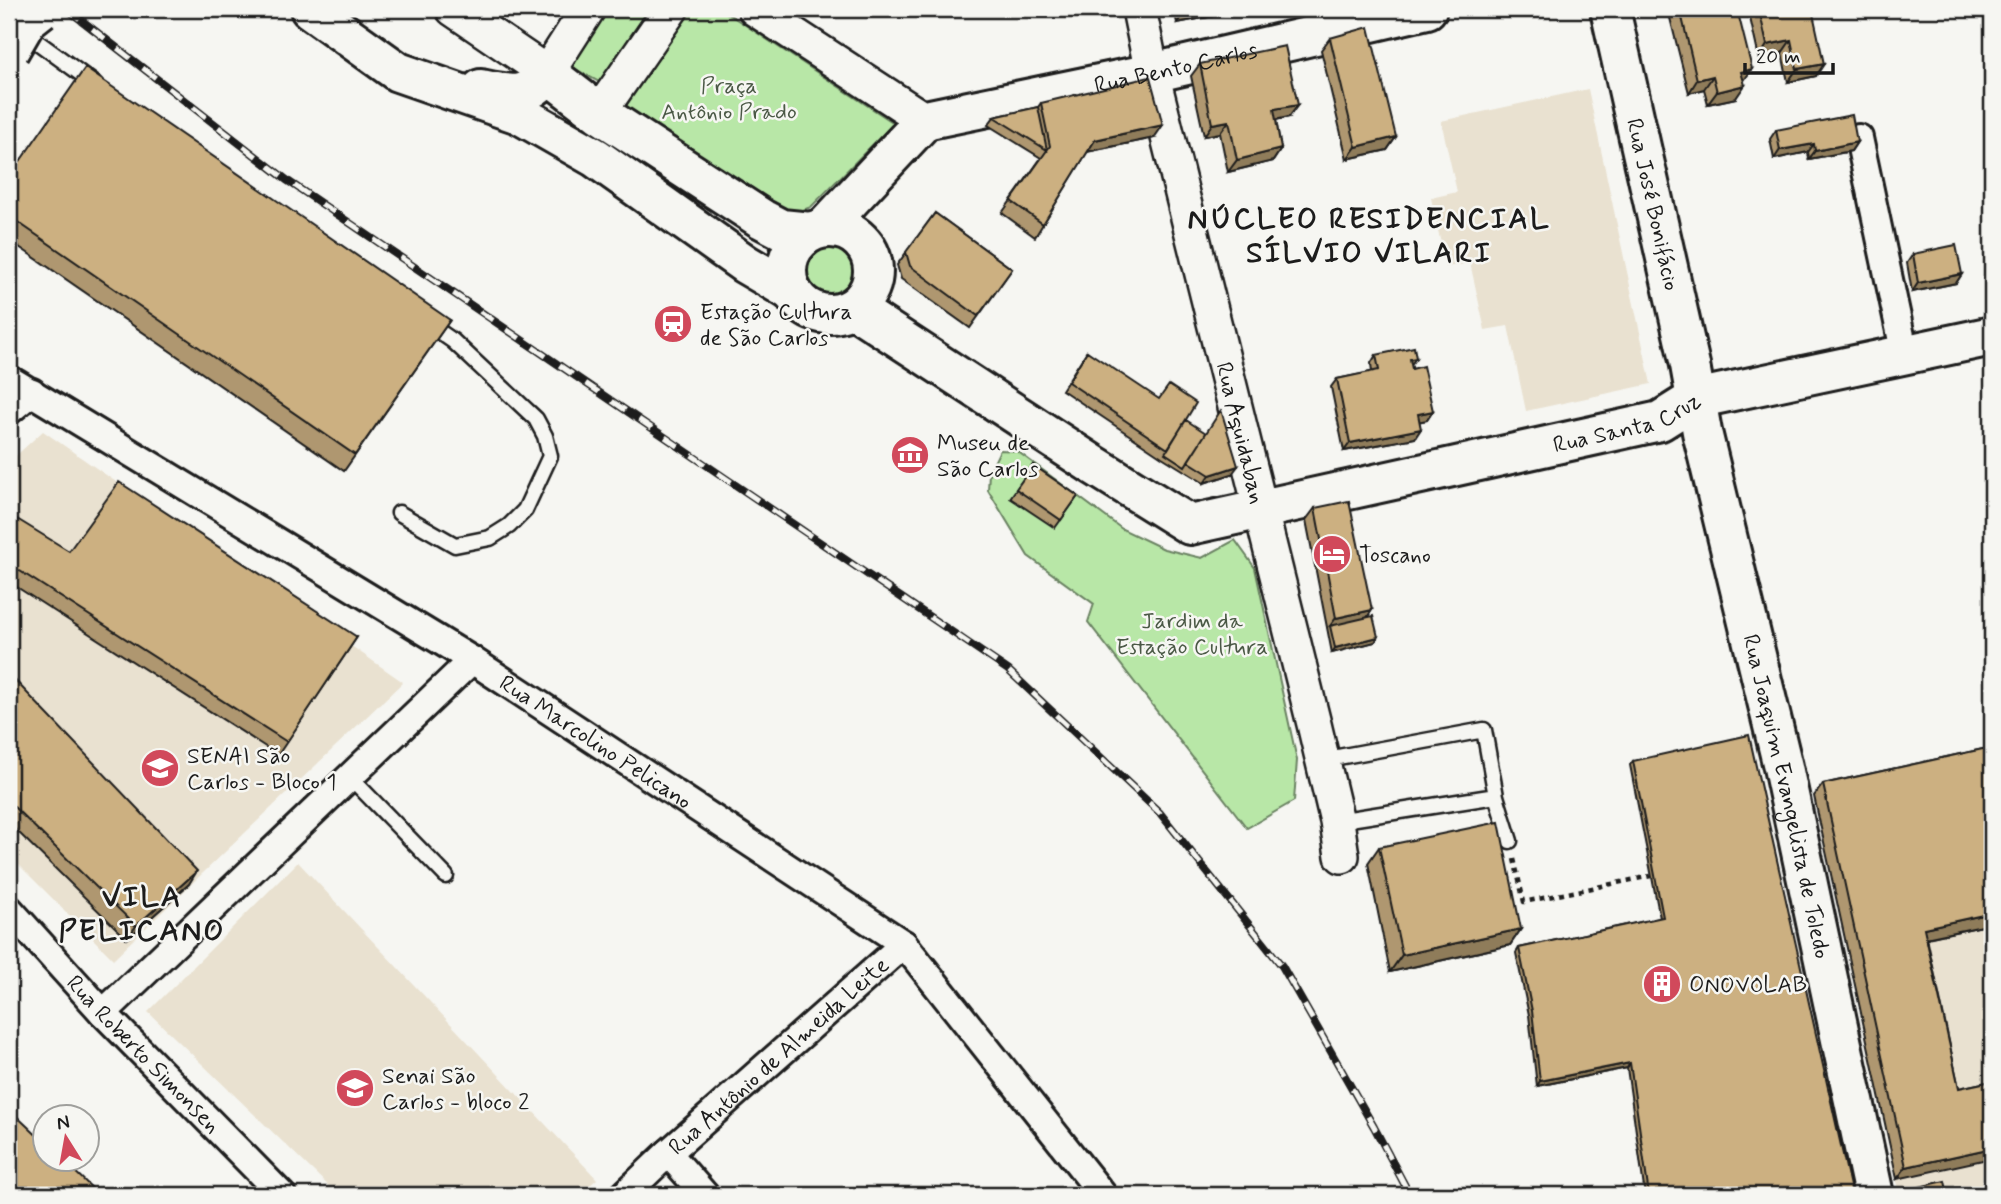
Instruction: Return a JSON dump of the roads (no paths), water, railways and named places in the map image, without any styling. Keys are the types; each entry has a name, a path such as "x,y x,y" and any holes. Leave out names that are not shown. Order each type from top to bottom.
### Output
{"main road":[{"path":"9,51 27,20 41,9"},
{"path":"310,9 414,78 519,114 596,158 745,264 791,291"},
{"name":"Rua Bento Carlos","path":"925,120 1152,73 1427,9"},
{"name":"Rua José Bonifácio","path":"1610,9 1690,365 1695,399"},
{"path":"414,78 501,94 517,94 530,91 539,85 547,73 599,113 781,229 818,230 839,229 853,234 864,244 871,257 871,286 864,298 853,308 840,314 825,314 811,311 799,302 791,291 787,264 792,251 800,240 818,230 925,120"},
{"name":"Rua Santa Cruz","path":"853,308 1190,525 1660,421 1695,399 1992,337"},
{"name":"Rua Joaquim Evangelista de Toledo","path":"1695,399 1783,767 1874,1195"}],"street":[{"path":"453,9 547,73 588,9"},
{"path":"599,113 671,9"},
{"path":"755,9 925,120"},
{"name":"Rua Aquidaban","path":"1139,9 1152,73 1337,821 1342,856"},
{"path":"1859,138 1906,355"},
{"name":"Rua Marcolino Pelicano","path":"9,379 472,660 904,944 1103,1195"},
{"path":"9,411 32,392"},
{"path":"103,1013 472,660"},
{"name":"Rua Roberto Simonsen","path":"9,909 103,1013 282,1195"},
{"name":"Rua Antônio de Almeida Leite","path":"624,1195 904,944"},
{"path":"668,1153 705,1195"}],"lane":[{"path":"9,21 108,94"},
{"path":"399,513 455,545 489,538 509,526 524,510 550,456 545,436 536,419 453,341 420,317"},
{"path":"1322,760 1483,730 1496,796 1510,841"},
{"path":"349,776 446,876"},
{"path":"1337,821 1496,796"}],"railway":[{"path":"67,9 288,181 1008,670 1160,813 1282,966 1410,1195"}],"place":[{"name":"Estação Cultura de São Carlos","path":"673,324"},
{"name":"Museu de São Carlos","path":"910,455"},
{"name":"Toscano","path":"1332,554"},
{"name":"SENAI São Carlos - Bloco 1","path":"160,768"},
{"name":"ONOVOLAB","path":"1662,984"},
{"name":"Senai São Carlos - bloco 2","path":"355,1088"}],"district":[{"name":"NÚCLEO RESIDENCIAL SÍLVIO VILARI","path":"1369,235"},
{"name":"VILA PELICANO","path":"142,913"}],"park label":[{"name":"Praça Antônio Prado","path":"729,98"},
{"name":"Jardim da Estação Cultura","path":"1192,633"}]}
